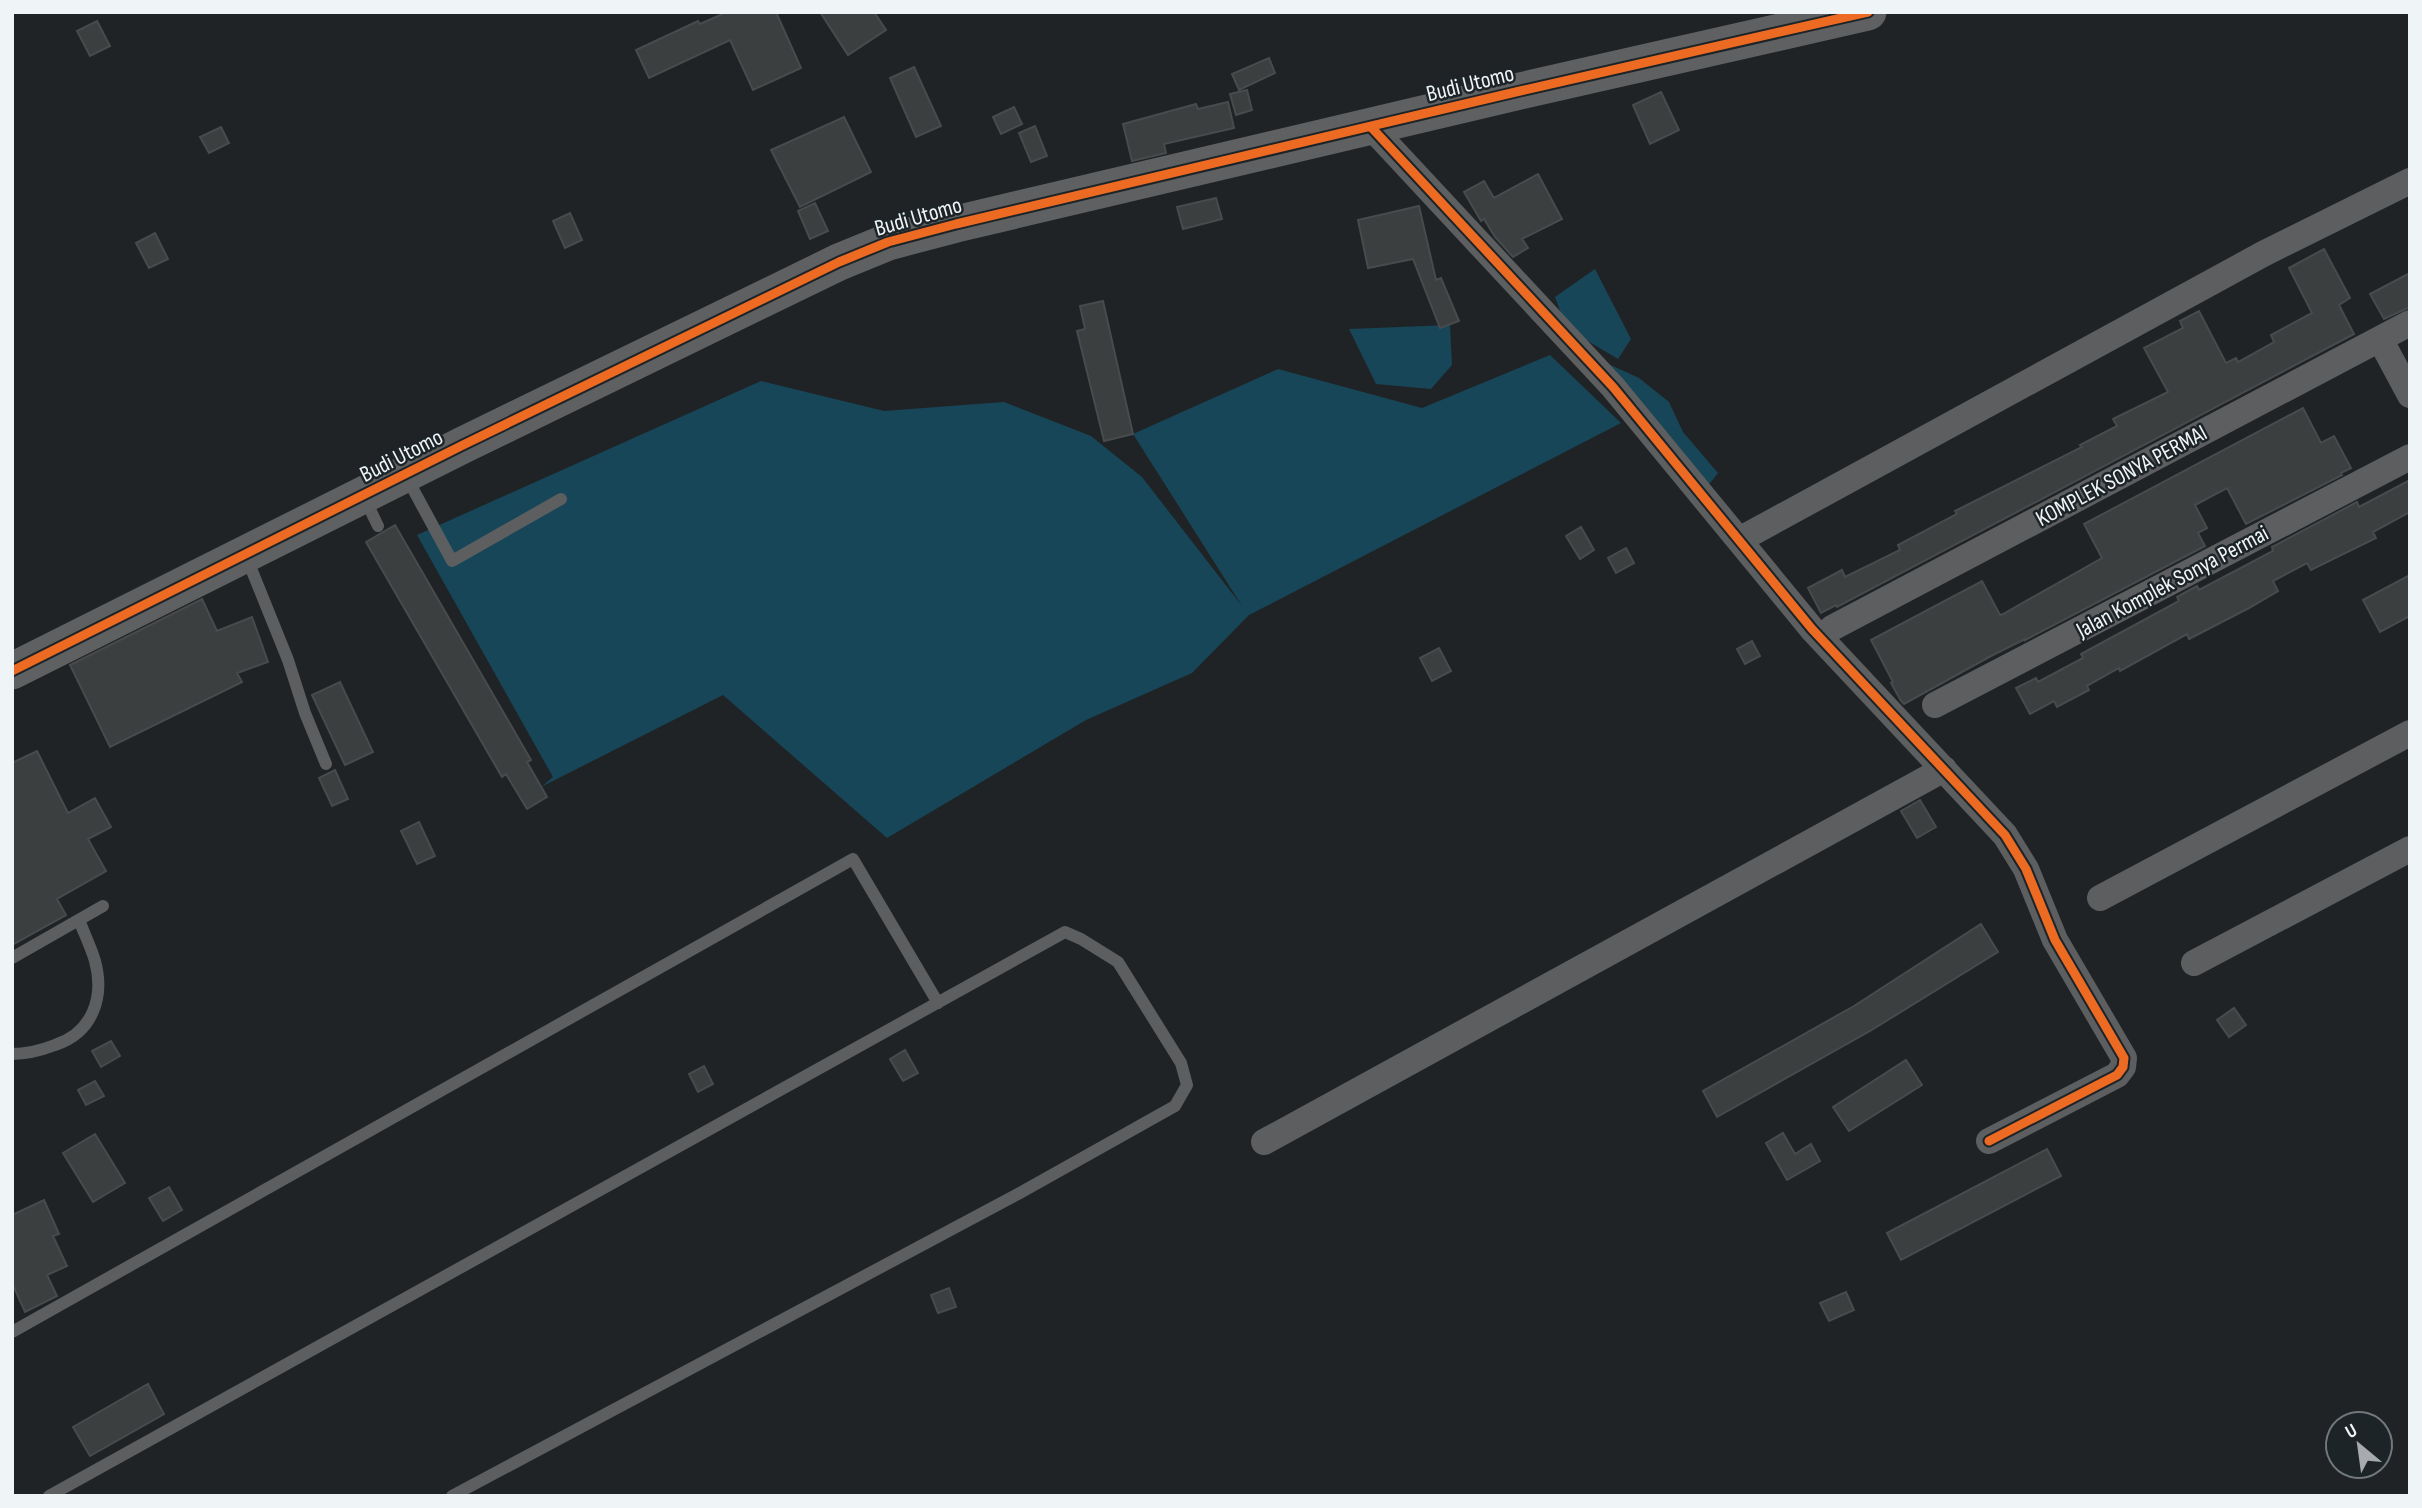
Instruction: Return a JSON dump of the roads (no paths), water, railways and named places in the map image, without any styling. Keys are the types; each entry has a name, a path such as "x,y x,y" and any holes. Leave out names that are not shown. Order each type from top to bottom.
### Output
{"street":[{"name":"Budi Utomo","path":"12,671 246,556 370,511 405,475 839,262 888,242 1520,91 1868,12"},
{"path":"1371,127 1612,387 1812,629 2005,835 2026,869 2055,940 2124,1058 2123,1067 2118,1075 1989,1141"},
{"path":"1739,540 2263,254 2410,181"},
{"name":"KOMPLEK SONYA PERMAI","path":"1832,628 2410,323"},
{"path":"2380,339 2410,395"},
{"name":"Jalan Komplek Sonya Permai","path":"1935,705 2410,457"},
{"path":"2100,898 2410,733"},
{"path":"1264,1142 1944,769"},
{"path":"2194,963 2410,849"}],"lane":[{"path":"405,475 452,561 561,499"},
{"path":"246,556 288,660 304,713 326,764"},
{"path":"12,1332 853,859 938,1003"},
{"path":"12,958 103,906"},
{"path":"12,1054 45,1049 66,1041 83,1031 94,1011 97,994 96,962 79,920"},
{"path":"49,1496 1065,932 1118,962 1181,1063 1187,1085 1175,1106 1058,1172 452,1496"}]}
